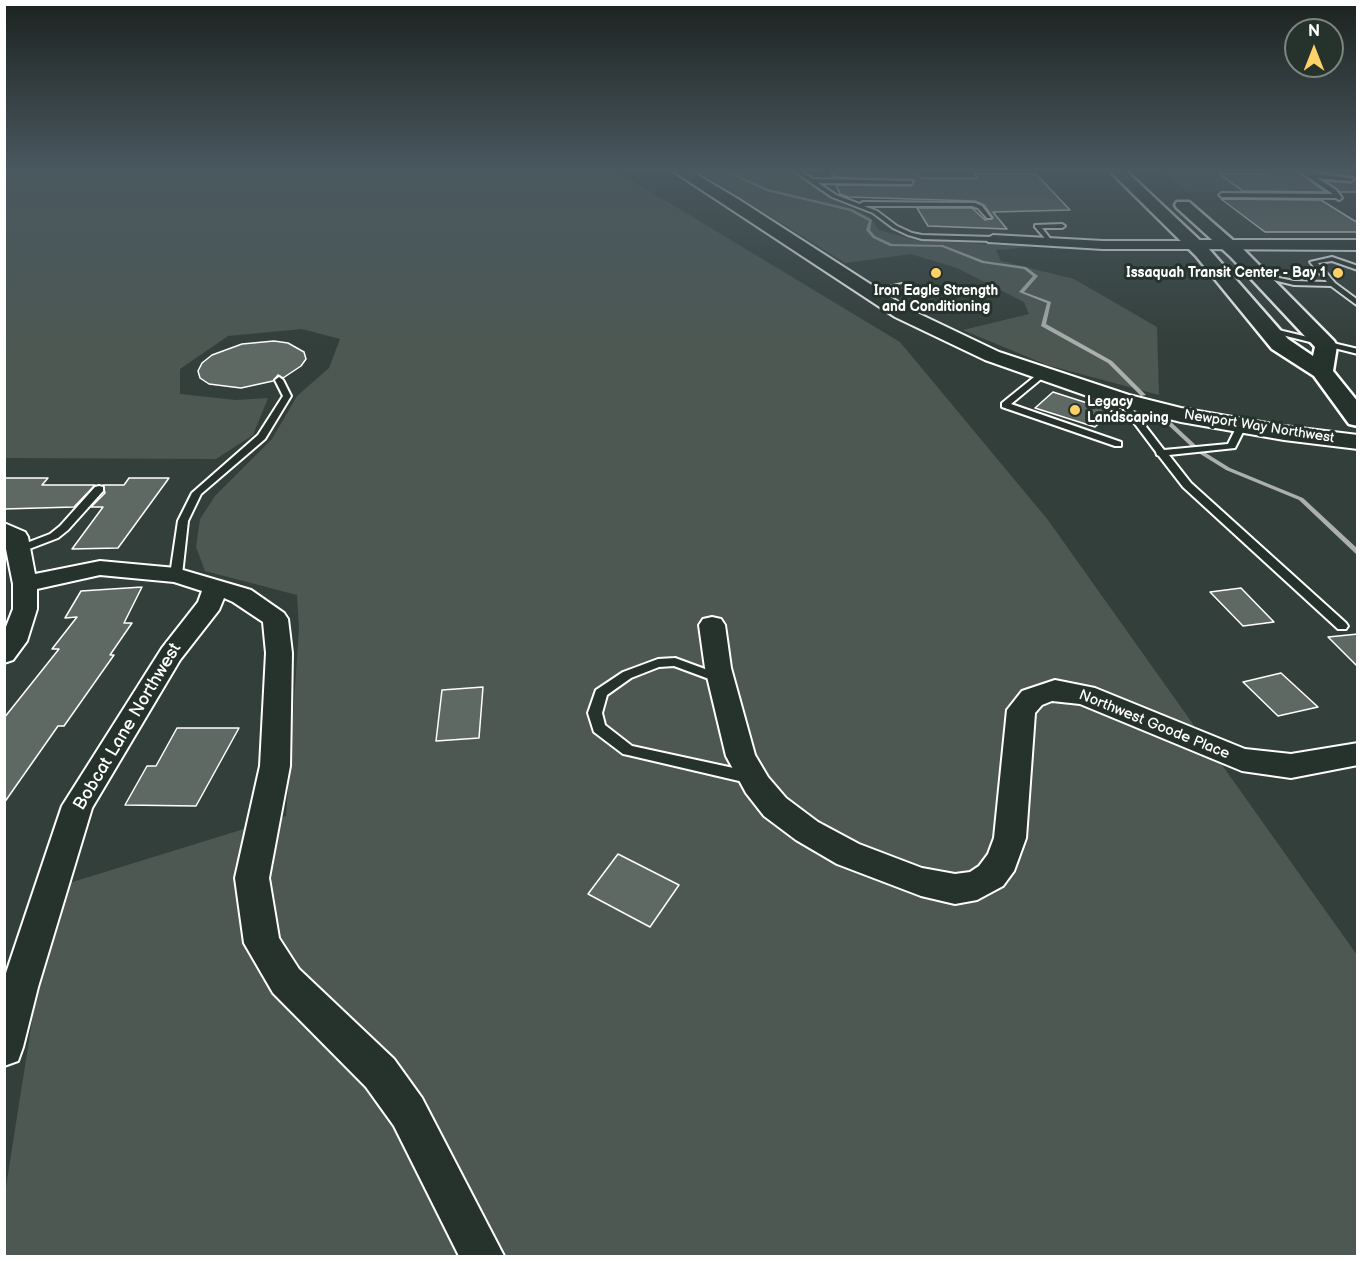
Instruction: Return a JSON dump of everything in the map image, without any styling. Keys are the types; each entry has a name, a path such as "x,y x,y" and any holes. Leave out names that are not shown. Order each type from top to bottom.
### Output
{"main road":[{"path":"1179,230 1195,245 1280,344 1322,371 1358,419"},
{"path":"1212,230 1260,276 1326,346 1322,371"}],"street":[{"name":"Newport Way Northwest","path":"775,230 902,313 951,338 1042,375 1121,400 1241,426 1358,442"},
{"path":"993,239 1103,244 1358,245"},
{"path":"4,654 14,641 15,612 25,584 12,543"},
{"path":"25,584 100,567 176,575 242,596 275,619 279,653 275,766 252,878 254,905 262,943 285,981 380,1073 408,1112 482,1257"},
{"name":"Bobcat Lane Northwest","path":"4,1047 20,987 60,870 77,806 171,654 210,604 215,587"},
{"name":"Northwest Goode Place","path":"712,625 721,680 738,746 753,778 775,807 807,831 849,854 921,882 955,889 977,885 991,876 1002,861 1010,838 1021,710 1032,698 1044,693 1055,690 1085,695 1242,760 1291,766 1358,754"}],"lane":[{"path":"901,230 922,237 993,239"},
{"path":"1040,230 1049,241"},
{"path":"1308,245 1327,259"},
{"path":"1358,268 1341,261 1327,259 1316,260 1313,265 1358,304"},
{"path":"1260,276 1294,283 1333,284"},
{"path":"870,292 902,286"},
{"path":"902,313 931,306"},
{"path":"1268,329 1326,346 1358,352"},
{"path":"1042,375 1005,405 1118,444"},
{"path":"176,575 183,521 197,493 262,438 287,396 279,380"},
{"path":"1121,400 1160,453 1188,485 1342,626"},
{"path":"1160,453 1232,446 1241,426"},
{"path":"12,543 54,536 99,489"},
{"path":"721,680 675,662 657,663 627,675 601,693 595,712 598,728 628,750 753,778"}],"shaded area":[{"path":"5,230 714,230 900,342 1048,520 1357,955 1357,1256 5,1256 5,1193 53,888 286,816 299,629 297,595 205,571 196,547 200,519 215,496 272,439 297,396 329,368 340,339 302,329 228,336 180,369 180,394 236,400 268,398 253,435 216,459 5,458"},
{"path":"792,230 879,230 916,240 1033,247 996,250 1001,261 1074,279 1157,327 1159,395 1047,365 963,330 1029,314 1024,302 957,268 911,254 845,263"}],"building":[{"path":"1262,230 1358,230 1358,232 1265,232"},
{"path":"274,341 288,343 304,352 306,359 301,366 283,378 278,375 273,381 241,388 209,384 200,378 198,371 202,363 212,355 242,344"},
{"name":"Legacy Landscaping","path":"1053,392 1112,411 1095,427 1035,408"},
{"path":"4,478 48,478 42,485 95,485 74,507 4,509"},
{"path":"129,478 169,478 118,548 72,549 103,507 91,507 105,493 103,485 124,485"},
{"path":"142,587 124,623 132,623 110,655 114,655 64,726 58,726 4,803 4,718 59,649 52,649 77,617 65,618 81,591"},
{"path":"1241,588 1274,622 1243,626 1210,592"},
{"path":"1358,634 1358,667 1328,637"},
{"path":"1281,673 1318,707 1278,716 1243,682"},
{"path":"483,687 479,738 436,741 442,690"},
{"path":"177,728 239,728 196,806 125,805 147,766 156,766"},
{"path":"618,854 679,885 650,927 588,894"}],"waterway":[{"path":"868,230 874,237 891,245 943,246 983,262 1025,268 1036,276 1021,292 1049,302 1043,325 1110,362 1143,395"},
{"path":"1169,423 1199,451 1228,469 1301,499 1358,553"}],"place":[{"name":"Iron Eagle Strength and Conditioning","path":"936,273"},
{"name":"Issaquah Transit Center - Bay 1","path":"1338,273"},
{"name":"Legacy Landscaping","path":"1075,410"}]}
